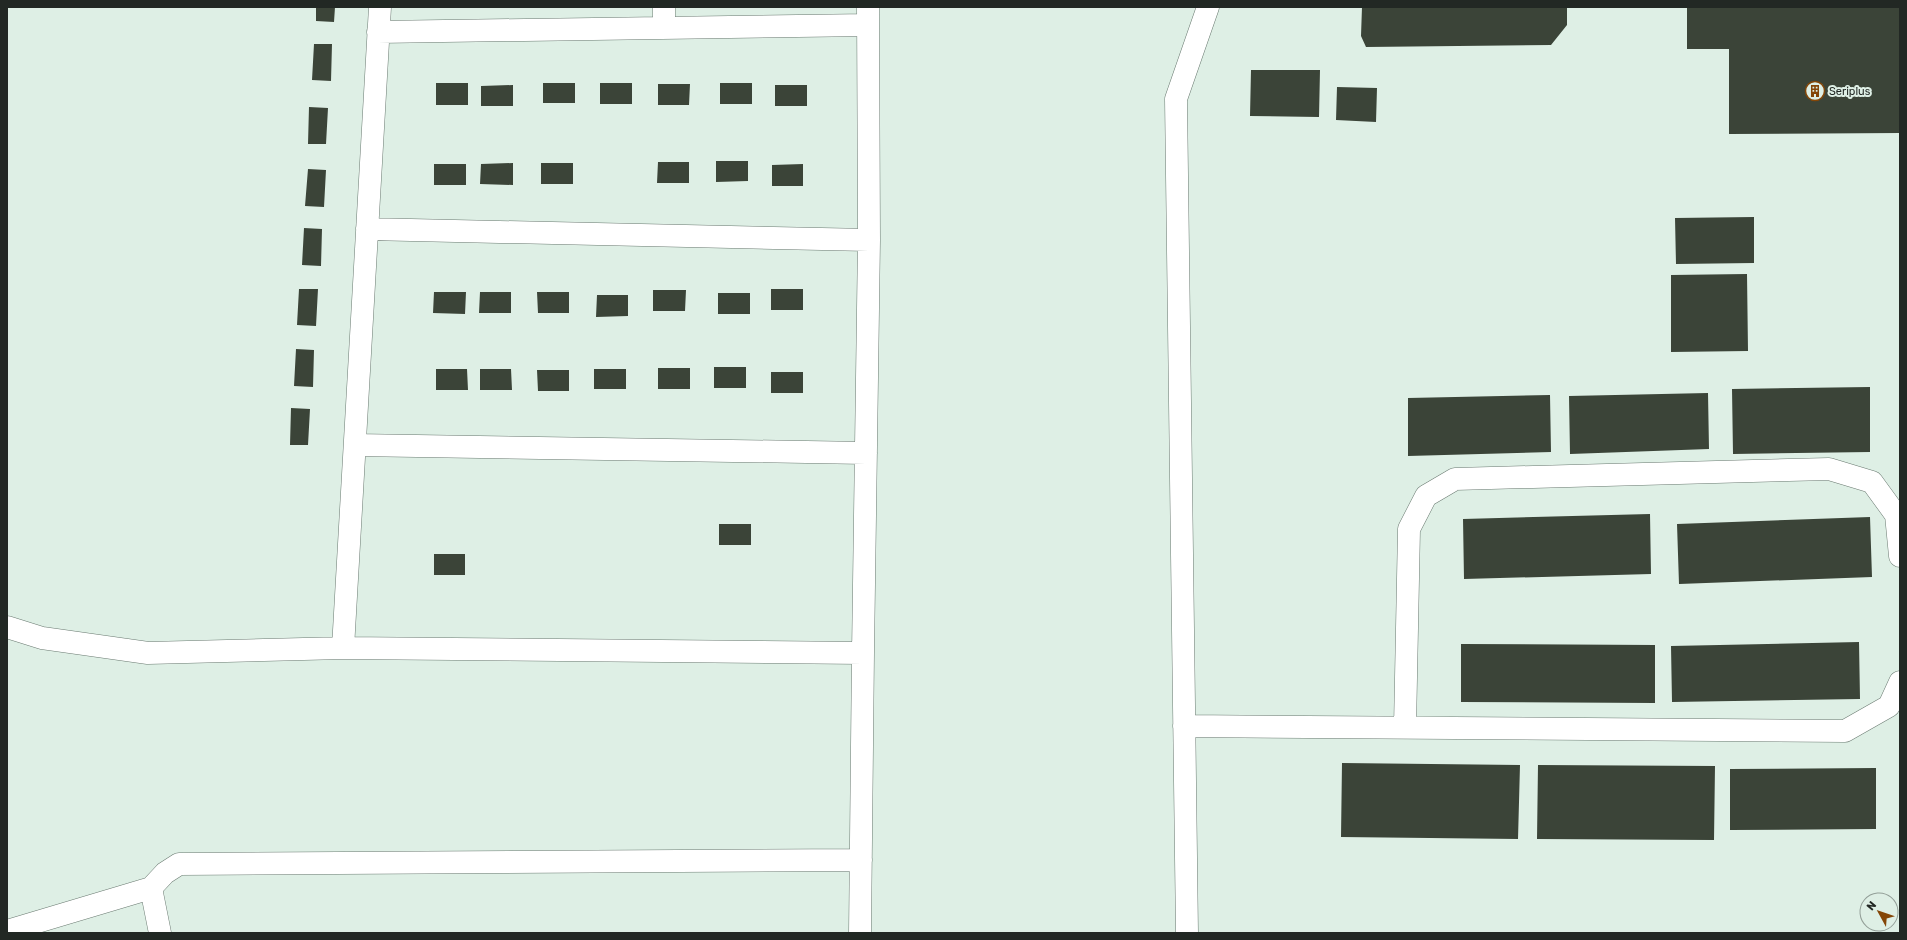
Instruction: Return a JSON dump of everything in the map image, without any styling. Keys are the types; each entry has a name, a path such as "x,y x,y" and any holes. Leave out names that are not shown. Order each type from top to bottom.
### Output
{"street":[{"path":"343,648 380,7"},
{"path":"1186,933 1176,99 1208,7"},
{"path":"378,32 664,17 868,16 869,240 860,933"},
{"path":"367,229 869,240"},
{"path":"355,445 866,453"},
{"path":"1405,727 1409,529 1426,496 1455,479 1829,470 1872,482 1896,515 1900,556"},
{"path":"7,627 42,638 148,653 343,648 863,653"},
{"path":"1184,726 1845,731 1889,706 1900,682"},
{"path":"7,931 151,888 165,873 179,864 861,860"},
{"path":"151,888 160,933"}],"building":[{"path":"316,7 335,7 334,22 316,21"},
{"path":"1362,7 1567,7 1567,25 1551,45 1366,47 1361,36"},
{"name":"Seriplus","path":"1687,7 1900,7 1900,133 1729,134 1729,49 1687,49"},
{"path":"314,44 332,44 331,81 312,80"},
{"path":"1251,70 1320,70 1319,117 1250,116"},
{"path":"436,83 468,83 468,105 436,105"},
{"path":"543,83 575,83 575,103 543,103"},
{"path":"600,83 632,83 632,104 600,104"},
{"path":"720,83 752,83 752,104 720,104"},
{"path":"658,84 690,84 689,105 658,105"},
{"path":"513,85 513,106 481,106 481,86"},
{"path":"775,85 807,85 807,106 775,106"},
{"path":"1337,87 1377,88 1376,122 1336,120"},
{"path":"309,107 328,108 326,144 308,144"},
{"path":"716,161 748,161 748,181 716,182"},
{"path":"658,162 689,162 689,183 657,183"},
{"path":"513,163 513,185 480,184 481,164"},
{"path":"541,163 573,163 573,184 541,184"},
{"path":"434,164 466,164 466,185 434,185"},
{"path":"803,164 803,186 772,186 772,165"},
{"path":"308,169 326,170 324,207 305,206"},
{"path":"1754,217 1754,263 1676,264 1675,218"},
{"path":"304,228 322,229 321,266 302,265"},
{"path":"1747,274 1748,351 1671,352 1671,275"},
{"path":"299,289 318,289 316,326 297,325"},
{"path":"771,289 803,289 803,310 771,310"},
{"path":"653,290 686,290 685,311 653,311"},
{"path":"434,292 466,292 465,314 433,313"},
{"path":"480,292 511,292 511,313 479,313"},
{"path":"537,292 569,292 569,313 538,313"},
{"path":"718,293 750,293 750,314 718,314"},
{"path":"597,295 628,295 628,316 596,317"},
{"path":"296,349 314,350 313,387 294,386"},
{"path":"714,367 746,367 746,388 714,388"},
{"path":"658,368 690,368 690,389 658,389"},
{"path":"436,369 467,369 468,390 436,390"},
{"path":"480,369 511,369 512,390 480,390"},
{"path":"594,369 626,369 626,389 594,389"},
{"path":"537,370 569,370 569,391 538,391"},
{"path":"771,372 803,372 803,393 771,393"},
{"path":"1870,387 1870,452 1733,454 1732,389"},
{"path":"1708,393 1709,449 1570,454 1569,396"},
{"path":"1550,395 1551,452 1408,456 1408,398"},
{"path":"291,408 310,409 308,445 290,445"},
{"path":"1650,514 1651,574 1464,579 1463,519"},
{"path":"1870,517 1872,577 1679,584 1677,524"},
{"path":"719,524 751,524 751,545 719,545"},
{"path":"434,554 465,554 465,575 434,575"},
{"path":"1859,642 1860,699 1672,702 1671,646"},
{"path":"1461,644 1655,645 1655,703 1461,702"},
{"path":"1342,763 1520,765 1518,839 1341,837"},
{"path":"1538,765 1715,766 1714,840 1537,839"},
{"path":"1876,768 1876,829 1730,830 1730,769"}],"place":[{"name":"Seriplus","path":"1815,91"}]}
